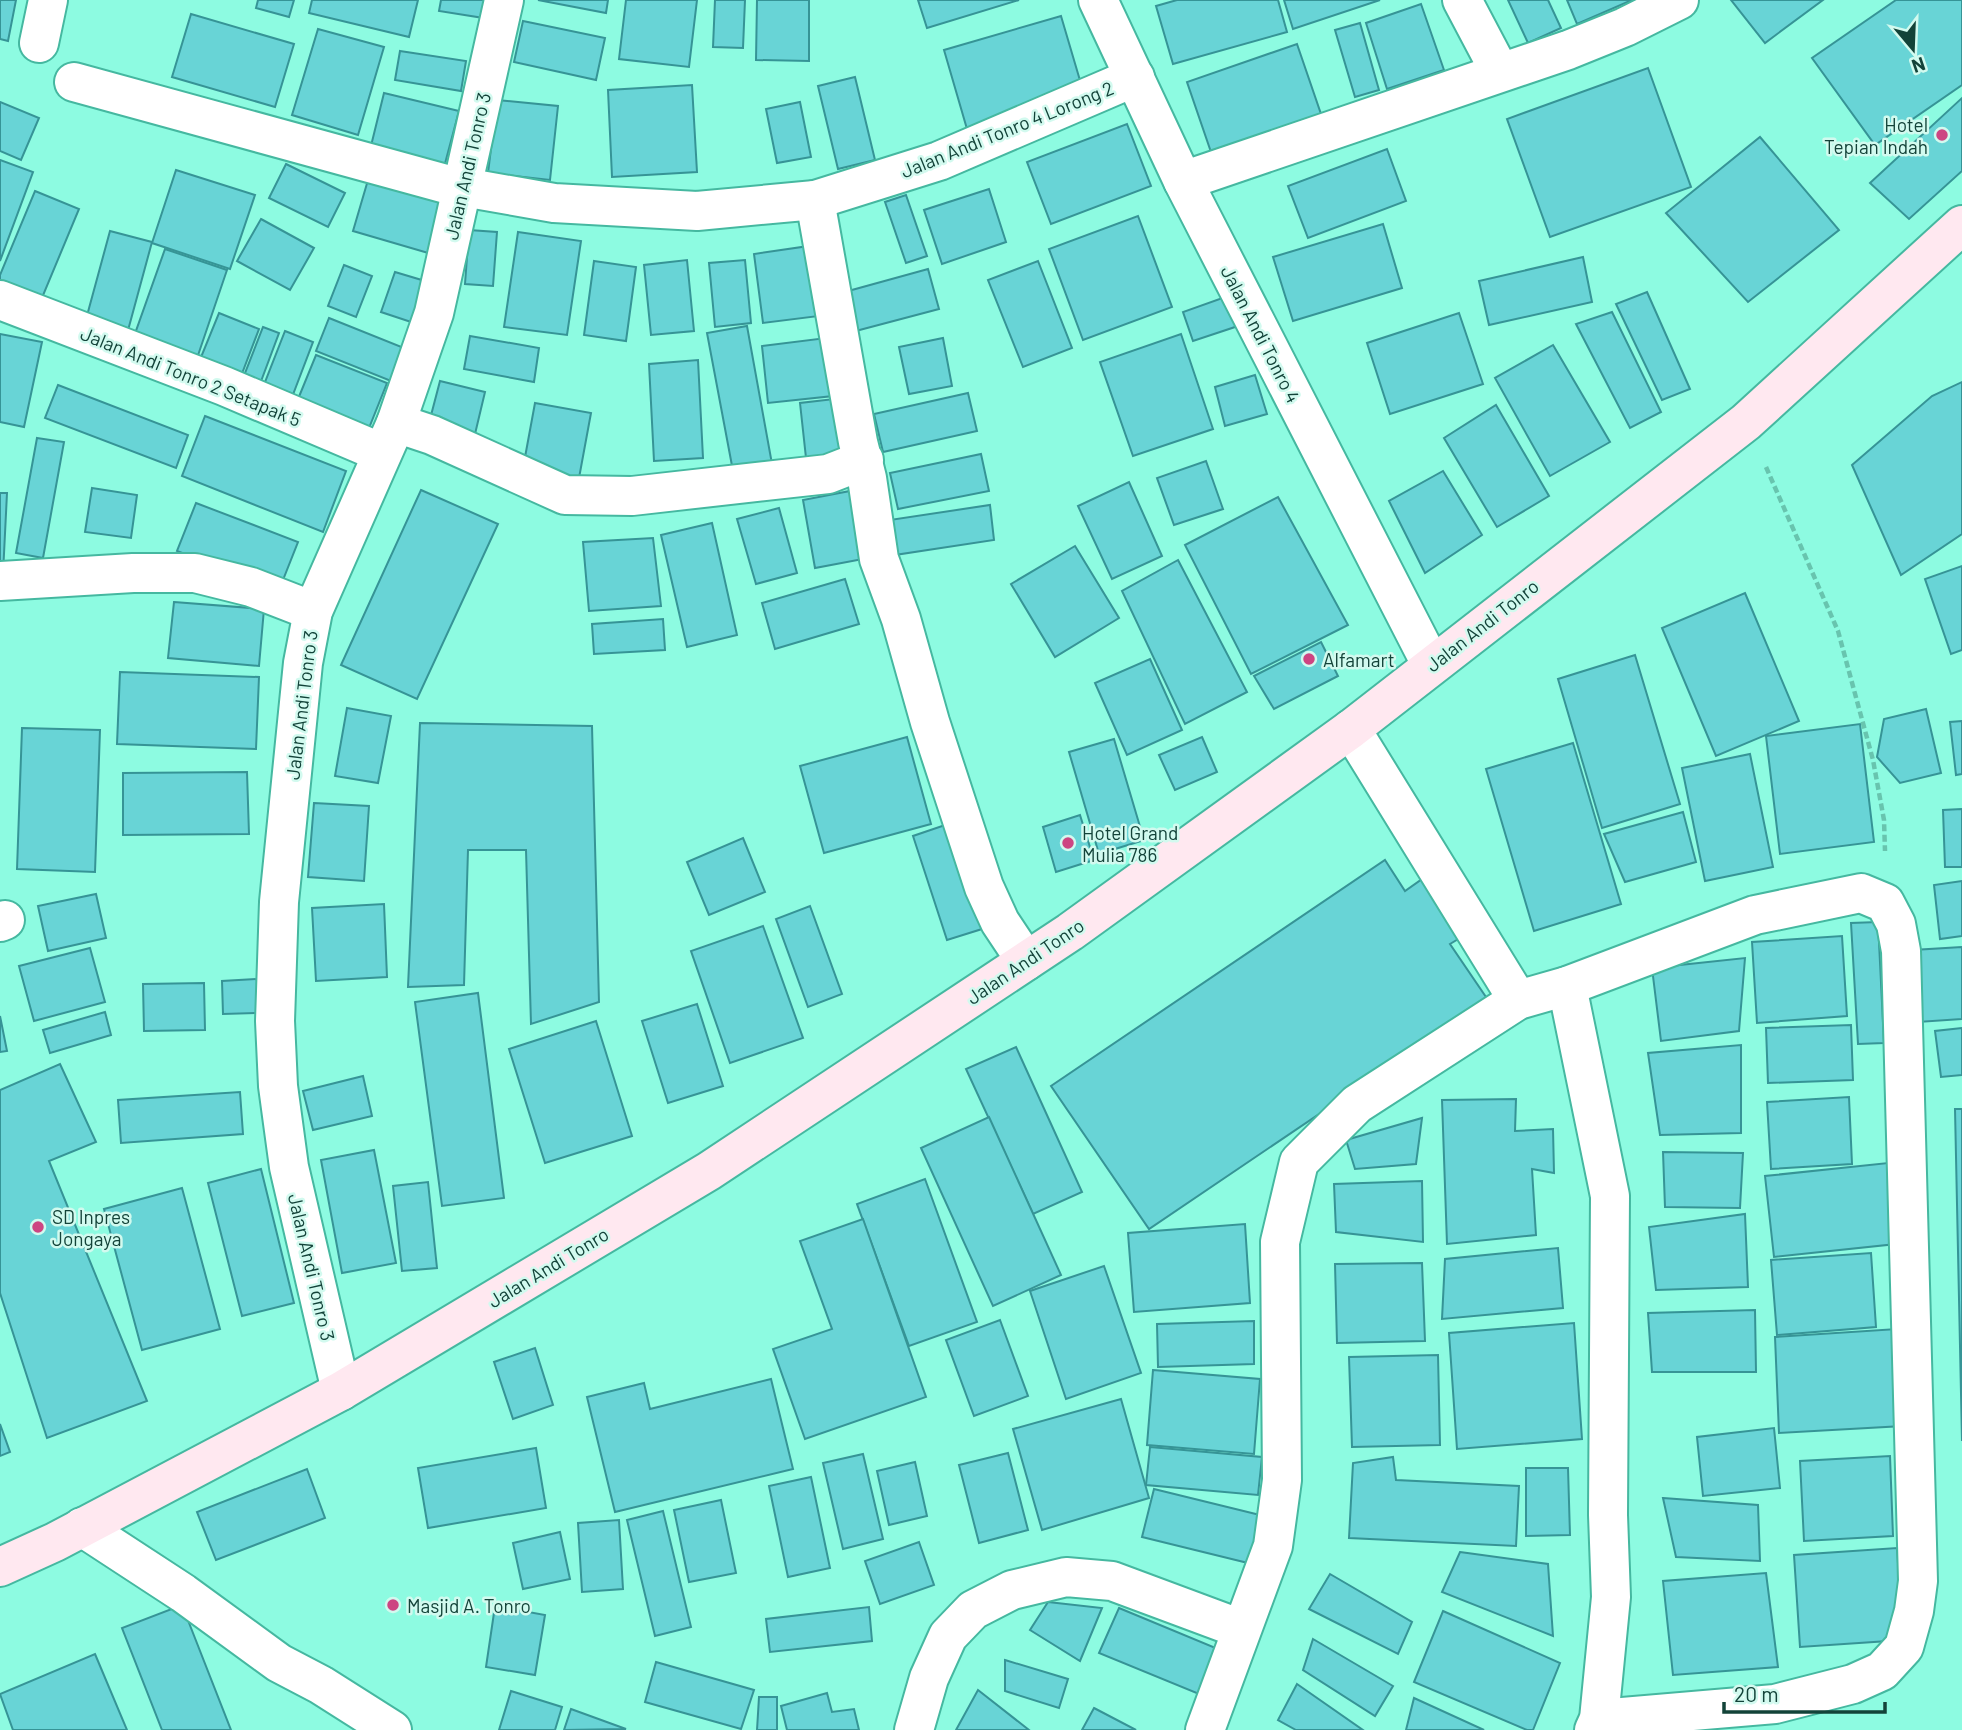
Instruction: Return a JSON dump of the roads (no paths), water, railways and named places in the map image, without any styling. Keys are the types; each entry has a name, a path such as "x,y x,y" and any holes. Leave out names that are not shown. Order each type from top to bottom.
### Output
{"main road":[{"name":"Jalan Andi Tonro","path":"0,1567 341,1391 709,1171 1026,961 1350,729 1746,422 1962,225"}],"street":[{"path":"39,43 48,0"},
{"name":"Jalan Andi Tonro 3","path":"341,1391 289,1167 278,1086 275,1021 279,902 303,663 313,611 389,438 434,313 504,0"},
{"name":"Jalan Andi Tonro 4","path":"1098,0 1183,181 1431,664"},
{"path":"1462,0 1500,72"},
{"path":"1183,181 1568,50 1625,27 1679,0"},
{"name":"Jalan Andi Tonro 4 Lorong 2","path":"74,82 446,184 554,203 696,211 815,200 939,161 1135,77"},
{"path":"815,200 858,442 864,460 879,559 901,619 919,688 984,887 1000,922 1026,961"},
{"name":"Jalan Andi Tonro 2 Setapak 5","path":"0,300 224,386 389,438 432,435 565,495 632,496 828,474 864,460"},
{"path":"0,581 134,573 195,573 251,587 313,611"},
{"path":"1350,729 1518,1000"},
{"path":"1205,1730 1273,1546 1282,1480 1280,1242 1299,1162 1357,1104 1518,1000 1567,986 1755,915 1861,893 1885,903 1896,924 1901,951 1919,1581 1904,1647 1882,1671 1853,1684 1775,1704 1596,1724 1611,1597 1608,1515 1610,1196 1567,986"},
{"path":"82,1527 183,1593 279,1663 321,1685 392,1730"},
{"path":"914,1730 929,1678 948,1636 973,1610 1012,1590 1066,1577 1112,1581 1241,1629"}],"place":[{"name":"Hotel Tepian Indah","path":"1942,135"},
{"name":"Alfamart","path":"1309,659"},
{"name":"Hotel Grand Mulia 786","path":"1068,843"},
{"name":"SD Inpres Jongaya","path":"38,1227"},
{"name":"Masjid A. Tonro","path":"393,1605"}]}
